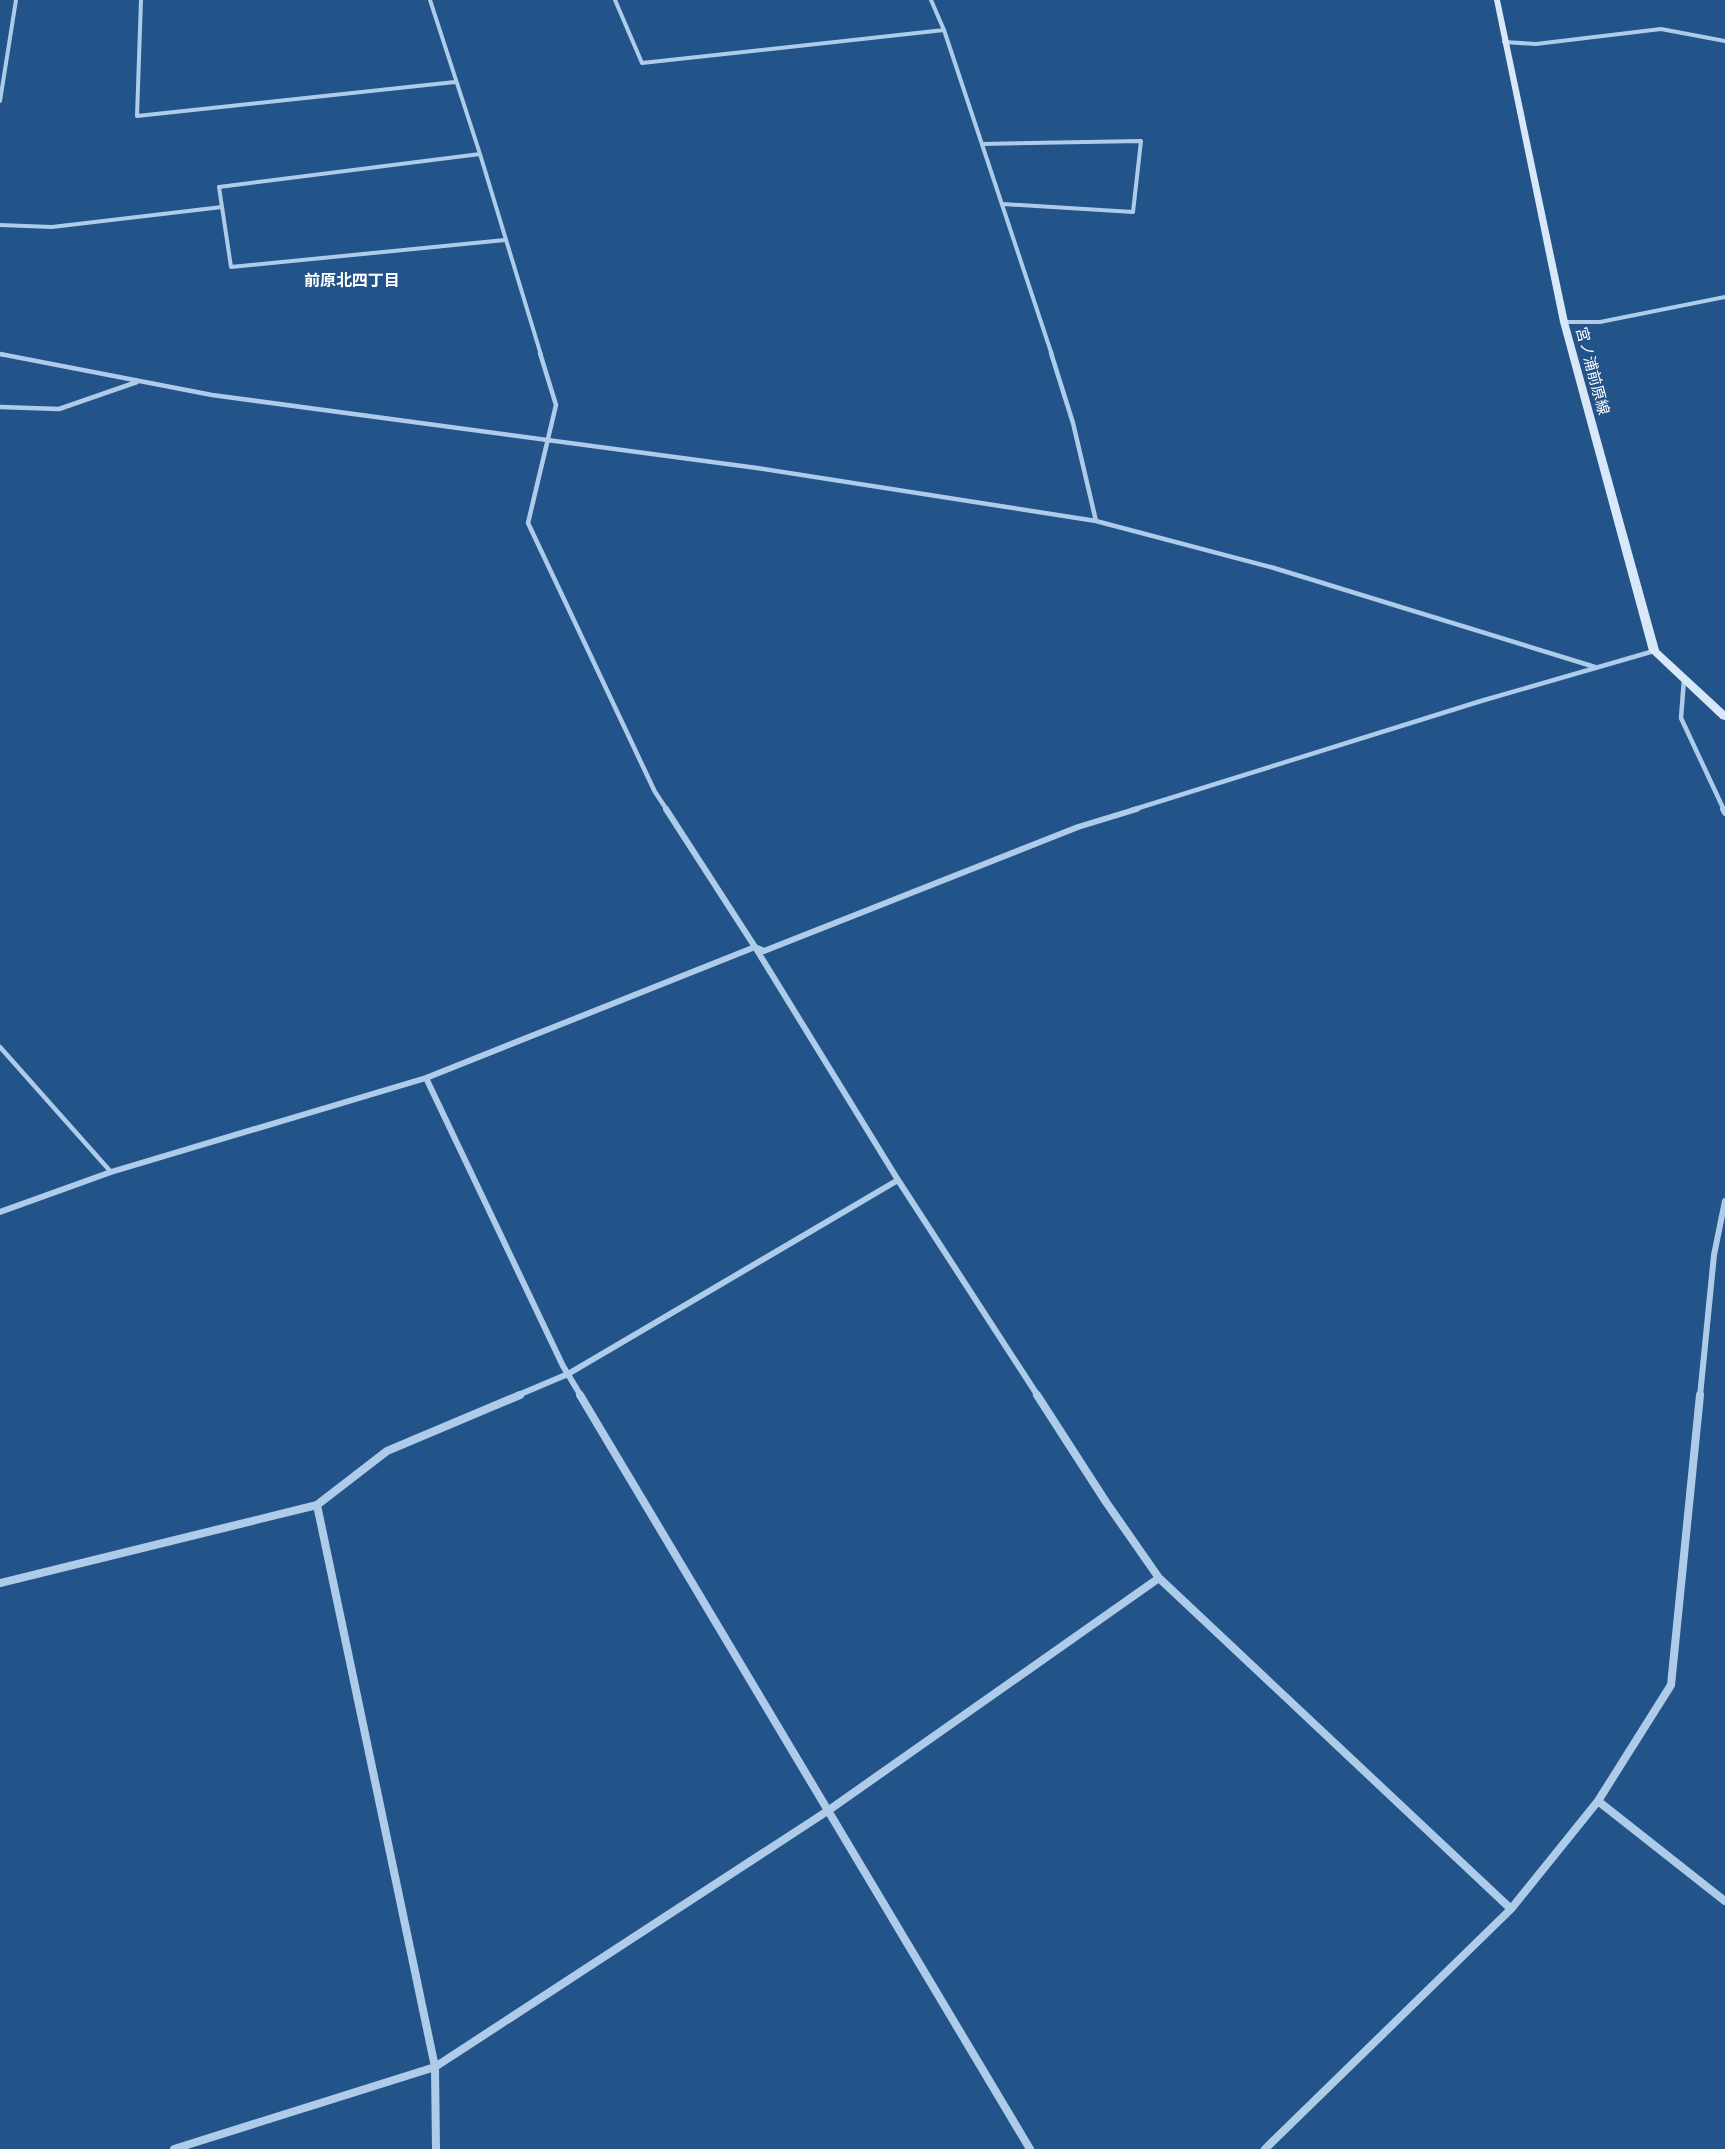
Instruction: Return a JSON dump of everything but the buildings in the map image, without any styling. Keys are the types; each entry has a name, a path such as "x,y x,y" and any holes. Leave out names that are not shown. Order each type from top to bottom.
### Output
{"main road":[{"name":"宮ノ浦前原線","path":"1497,0 1564,322 1654,651"},
{"path":"1654,651 1725,717"}],"street":[{"path":"0,101 16,0"},
{"path":"141,0 136,116 455,82"},
{"path":"430,0 480,154 556,405 528,523 655,792 755,947 898,1180 1100,1492 1159,1578 1511,1909"},
{"path":"615,0 642,63 944,30"},
{"path":"931,0 944,30 1073,423 1096,521"},
{"path":"1504,42 1536,44 1661,29 1725,41"},
{"path":"0,58 7,58"},
{"path":"982,144 1141,141 1133,212 1002,204"},
{"path":"480,154 219,187 231,267 505,240"},
{"path":"0,225 52,227 222,207"},
{"path":"1564,322 1600,322 1725,297"},
{"path":"0,354 212,396 757,468 1096,521 1274,568 1595,667"},
{"path":"0,407 59,409 138,381"},
{"path":"0,1212 111,1172 426,1078 755,947 764,951 1078,827 1470,704 1654,651"},
{"path":"1684,679 1681,718 1725,813"},
{"path":"426,1078 568,1374 1030,2149"},
{"path":"0,1582 317,1505 387,1451 568,1374 898,1180"},
{"path":"1265,2149 1511,1909 1598,1801 1671,1685 1714,1255 1725,1201"},
{"path":"317,1505 435,2067 436,2149"},
{"path":"174,2149 435,2067 829,1810 1159,1578"},
{"path":"1598,1801 1725,1901"}],"lane":[{"path":"0,1047 111,1172"}],"district":[{"name":"前原北四丁目","path":"352,281"}]}
